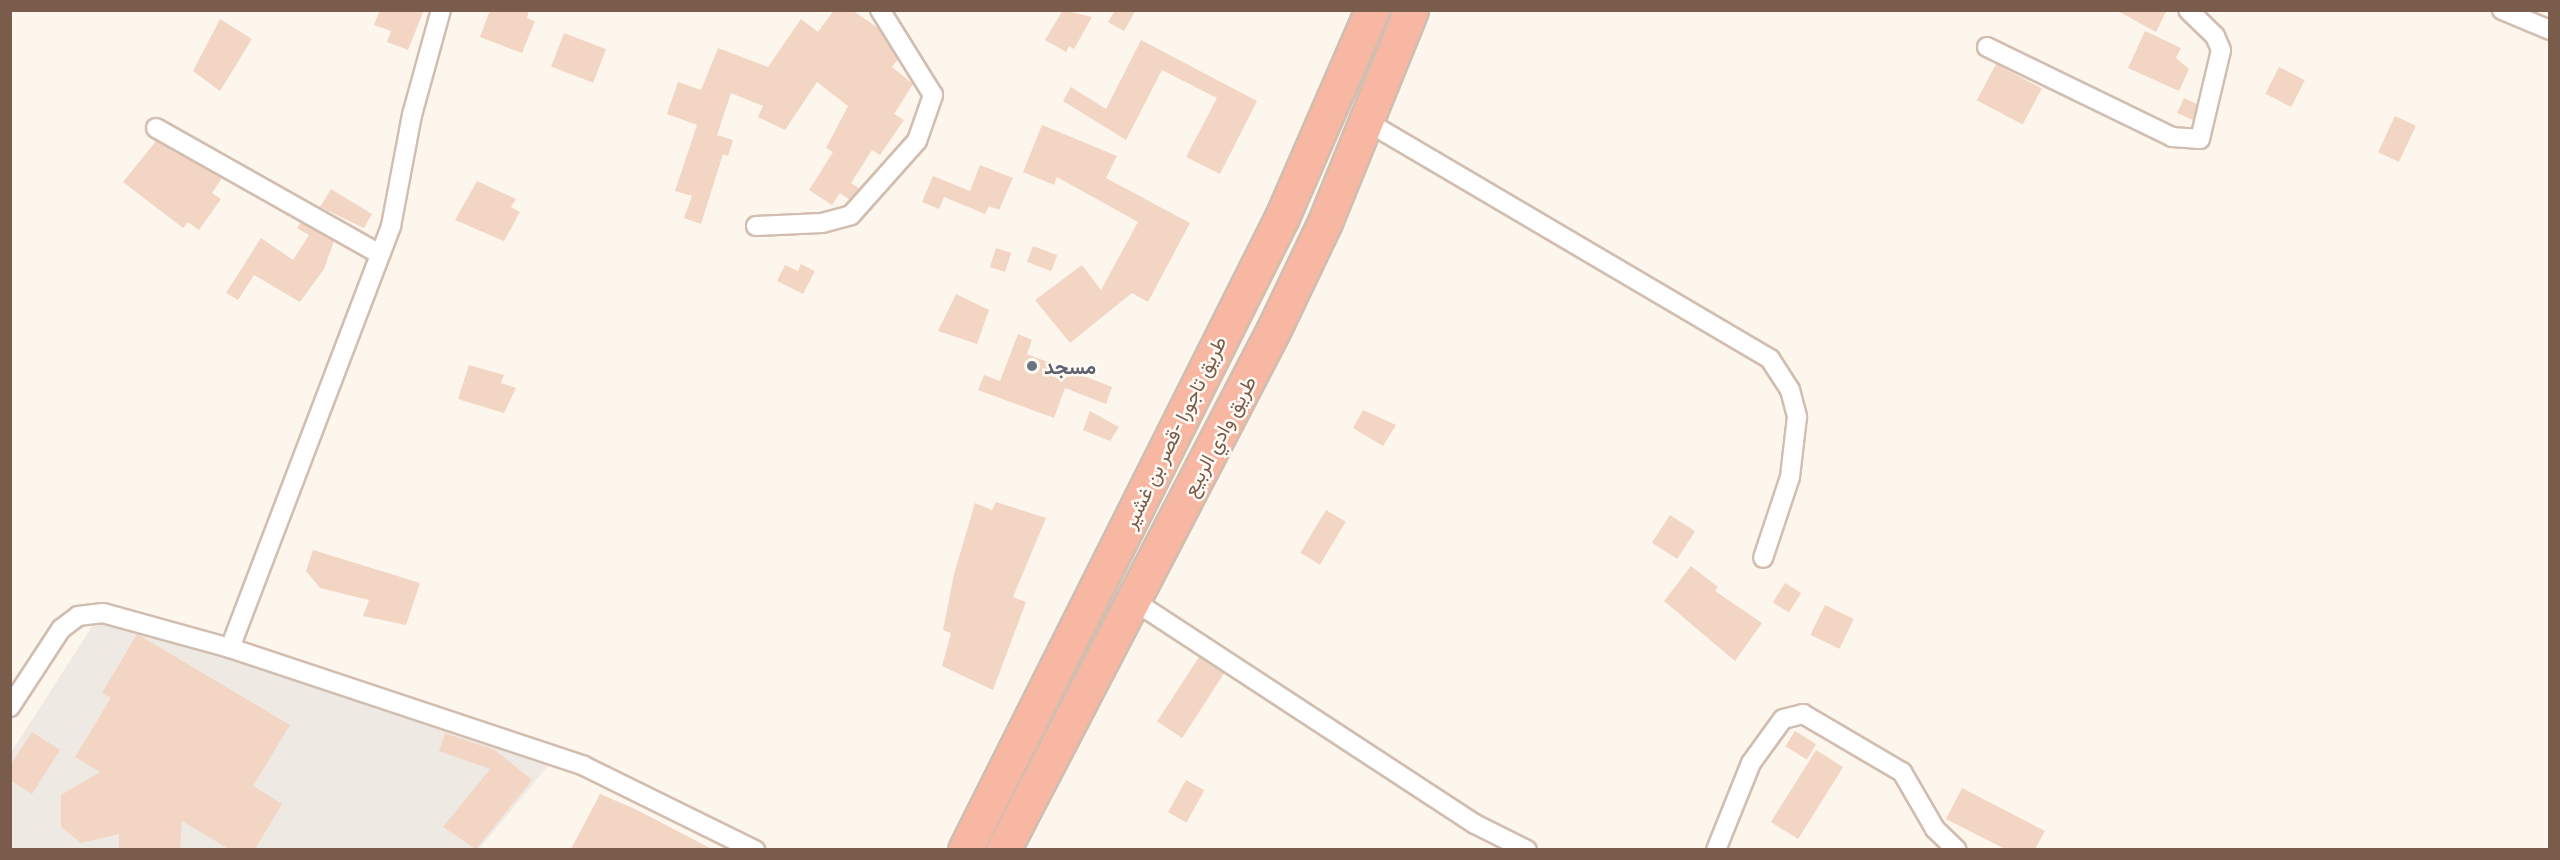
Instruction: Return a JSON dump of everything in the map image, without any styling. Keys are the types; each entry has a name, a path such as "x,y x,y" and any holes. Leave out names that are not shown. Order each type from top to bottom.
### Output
{"highway":[{"name":"طريق تاجورا -قصر بن غشير","path":"964,849 1282,217 1372,10"},
{"name":"طريق وادي الربيع","path":"1003,849 1131,599 1273,331 1366,121 1411,10"}],"street":[{"path":"230,648 380,254 400,194 412,115 441,10"},
{"path":"756,226 822,223 851,215 917,141 933,95 880,10"},
{"path":"1987,47 2172,137 2200,140 2221,50 2215,36 2188,10"},
{"path":"2502,10 2550,30"},
{"path":"1366,121 1770,358 1790,390 1797,417 1790,477 1763,558"},
{"path":"156,129 380,254"},
{"path":"1131,599 1476,824 1527,849"},
{"path":"10,707 61,629 78,616 104,613 230,648 584,766 755,849"},
{"path":"1716,849 1752,763 1783,719 1803,714 1902,772 1935,829 1957,849"}],"shaded area":[{"path":"95,622 150,630 548,766 479,849 11,850 10,754"}],"building":[{"path":"380,10 424,10 408,50 387,42 391,31 374,25"},
{"path":"490,10 529,10 527,18 535,21 522,53 480,37"},
{"path":"834,10 852,10 878,28 898,59 892,67 913,84 894,114 904,120 880,155 872,150 851,183 860,189 850,200 840,193 832,205 809,190 833,152 826,148 848,106 817,82 785,130 758,117 763,106 731,93 717,135 733,140 728,156 723,154 701,224 684,218 692,196 675,191 697,125 667,114 678,82 701,90 718,48 768,67 801,19 818,32"},
{"path":"1063,10 1092,17 1074,49 1069,46 1066,52 1045,40"},
{"path":"1115,10 1136,10 1124,31 1108,22"},
{"path":"2116,10 2167,10 2156,32"},
{"path":"220,19 252,39 220,91 193,71"},
{"path":"2145,31 2181,48 2176,58 2189,69 2179,91 2128,68"},
{"path":"564,33 606,49 593,83 551,67"},
{"path":"1141,40 1257,101 1220,174 1186,157 1217,98 1162,70 1126,140 1063,101 1071,87 1106,109"},
{"path":"1996,64 2042,88 2023,125 1977,100"},
{"path":"2279,67 2305,80 2291,107 2265,94"},
{"path":"2184,98 2197,104 2193,120 2177,113"},
{"path":"2395,116 2416,126 2399,162 2378,152"},
{"path":"1042,125 1117,156 1106,178 1190,223 1148,302 1132,293 1070,343 1035,300 1082,265 1101,290 1138,222 1057,177 1054,185 1023,172"},
{"path":"156,141 222,178 212,193 221,199 199,230 188,222 183,228 123,182"},
{"path":"980,165 1013,178 999,210 989,206 985,214 944,197 939,209 922,202 933,176 970,191"},
{"path":"477,181 516,199 511,207 520,212 504,241 455,220"},
{"path":"331,189 372,214 364,228 320,207"},
{"path":"301,222 334,241 324,269 300,302 254,275 238,300 226,293 261,238 293,260 309,235 297,228"},
{"path":"1033,246 1057,255 1051,271 1027,262"},
{"path":"996,248 1011,253 1005,272 990,267"},
{"path":"801,264 815,271 803,294 777,281 785,265 798,271"},
{"path":"956,294 989,310 977,344 938,331"},
{"path":"1018,334 1032,340 1027,354 1112,387 1106,404 1065,388 1054,418 978,390 984,375 1000,381"},
{"path":"469,365 504,375 501,383 516,388 504,413 458,399"},
{"path":"1363,410 1396,425 1383,446 1353,428"},
{"path":"1090,411 1119,427 1110,441 1083,430"},
{"path":"996,502 1046,518 1013,597 1026,602 993,690 942,666 951,633 943,630 954,574 975,503 992,510"},
{"path":"1326,510 1346,522 1320,565 1300,553"},
{"path":"1670,515 1695,531 1677,559 1652,543"},
{"path":"313,550 420,583 406,625 363,616 369,600 320,588 306,571"},
{"path":"1691,566 1718,587 1715,591 1762,623 1735,661 1664,601"},
{"path":"1785,583 1801,593 1789,613 1773,603"},
{"path":"1825,605 1854,619 1839,649 1811,635"},
{"path":"137,634 290,725 253,786 282,804 255,849 229,849 182,821 180,849 119,849 119,834 81,843 61,827 61,795 100,772 75,757 111,698 102,693"},
{"path":"1199,657 1224,673 1182,738 1157,722"},
{"path":"1795,731 1816,744 1807,760 1785,746"},
{"path":"32,732 60,750 32,794 10,780 10,766"},
{"path":"445,733 495,750 532,780 476,849 443,827 490,769 439,751"},
{"path":"1816,750 1843,767 1798,839 1771,822"},
{"path":"1186,780 1204,790 1186,823 1168,812"},
{"path":"1962,788 2045,831 2035,849 2005,849 1946,819"},
{"path":"600,794 635,809 712,849 571,849"}],"place":[{"name":"مسجد","path":"1032,366"}]}
